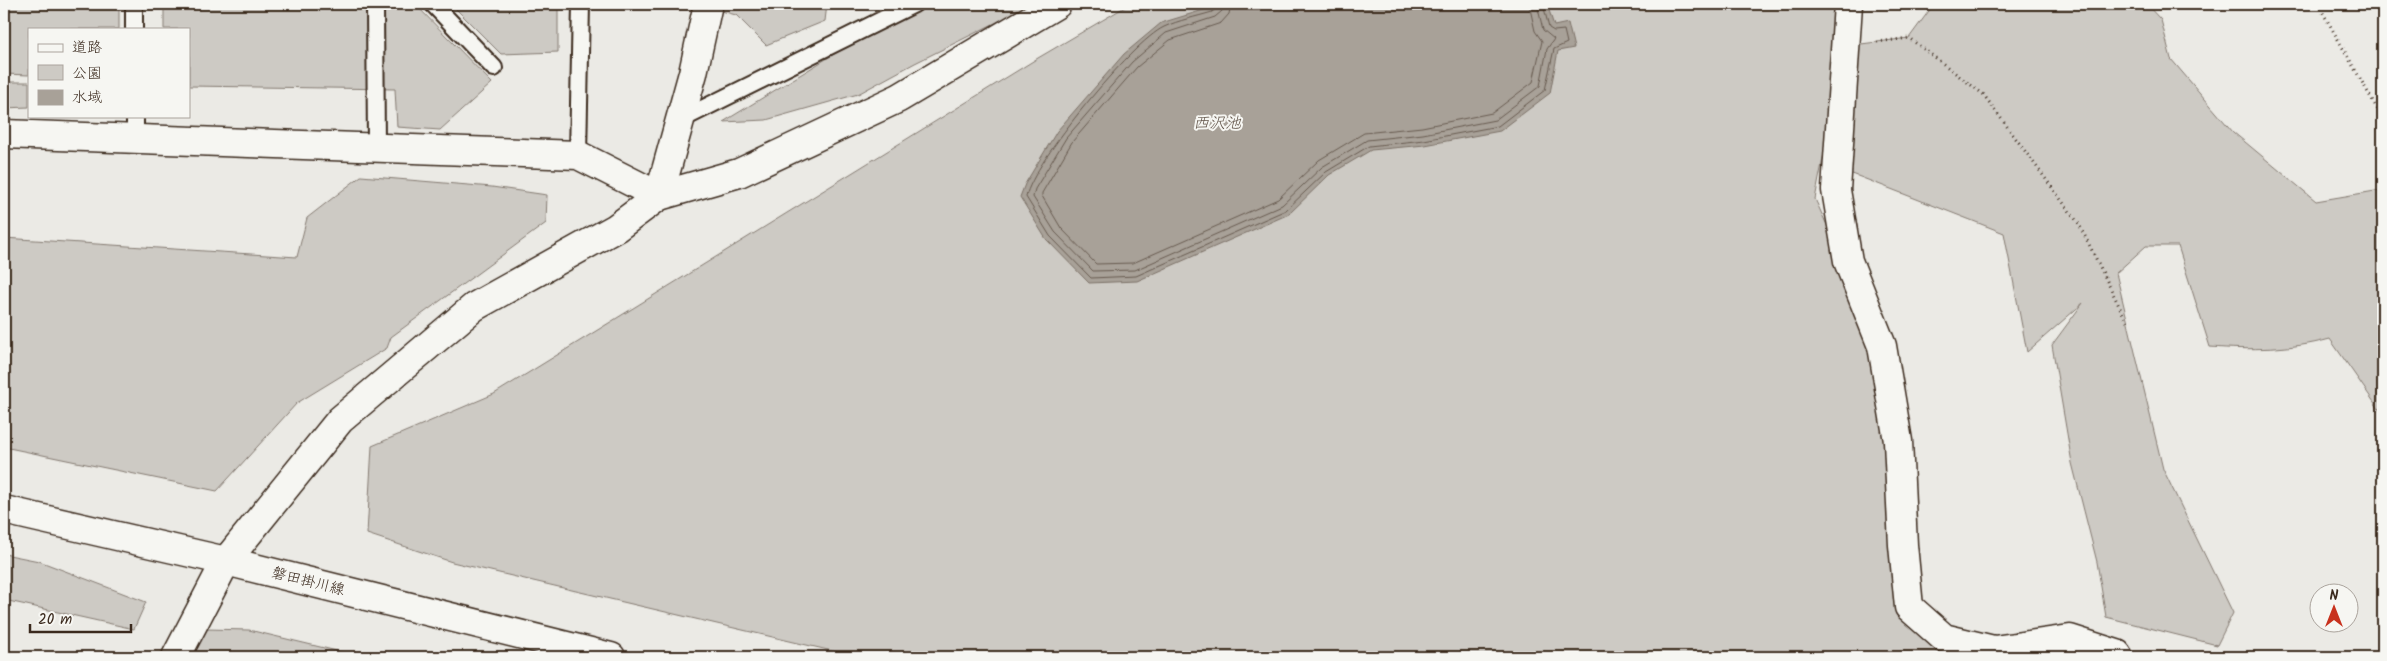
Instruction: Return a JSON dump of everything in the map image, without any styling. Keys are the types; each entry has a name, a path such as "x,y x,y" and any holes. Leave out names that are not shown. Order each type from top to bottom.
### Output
{"street":[{"path":"659,196 693,74 708,4"},
{"path":"176,657 226,561 340,420 474,307 616,228 659,196 738,173 899,98 1057,4"},
{"path":"1848,4 1836,190 1848,261 1882,346 1898,441 1903,545 1910,607 1944,638 1980,647 1994,650 2070,639 2117,654 2119,657"},
{"path":"4,134 135,128 376,148 578,155 659,196"},
{"name":"磐田掛川線","path":"4,510 226,561 611,657"}],"lane":[{"path":"134,4 134,28"},
{"path":"375,4 376,148"},
{"path":"433,4 494,68"},
{"path":"578,155 581,4"},
{"path":"680,120 914,4"}],"path":[{"path":"2318,4 2383,119"},
{"path":"1845,46 1910,38 1983,94 2079,224 2127,322"}],"green space":[{"path":"4,4 119,4 119,28 28,28 28,75 4,74"},
{"path":"164,4 415,4 492,83 440,130 397,127 395,89 190,86 190,28 164,28"},
{"path":"451,4 558,4 558,52 501,54"},
{"path":"695,4 827,4 825,21 766,45 736,15"},
{"path":"916,4 1033,4 858,94 766,120 723,122"},
{"path":"1130,4 1848,4 1845,46 1909,38 1934,4 2146,4 2161,20 2171,59 2233,132 2316,201 2375,191 2383,192 2383,415 2330,339 2315,343 2270,348 2210,347 2178,246 2146,246 2116,273 2163,469 2233,613 2217,645 2106,617 2097,562 2072,463 2052,345 2083,303 2027,352 2004,233 1837,168 1844,52 1815,199 1882,346 1910,607 1972,645 2070,639 2119,657 858,657 452,562 367,534 372,446 494,394 1038,58"},
{"path":"4,82 28,82 28,107 4,108"},
{"path":"361,176 492,187 547,195 546,223 391,337 387,348 297,403 217,491 4,447 4,238 297,257 307,218"},
{"path":"4,554 39,561 146,602 134,629 4,600"},
{"path":"206,629 249,630 362,657 190,657"}],"water":[{"name":"西沢池","path":"1215,4 1547,4 1554,26 1568,23 1574,48 1558,51 1550,93 1500,131 1425,145 1371,150 1329,175 1289,214 1137,281 1089,283 1046,239 1020,197 1025,184 1057,131 1124,54 1161,23 1210,8"}]}
